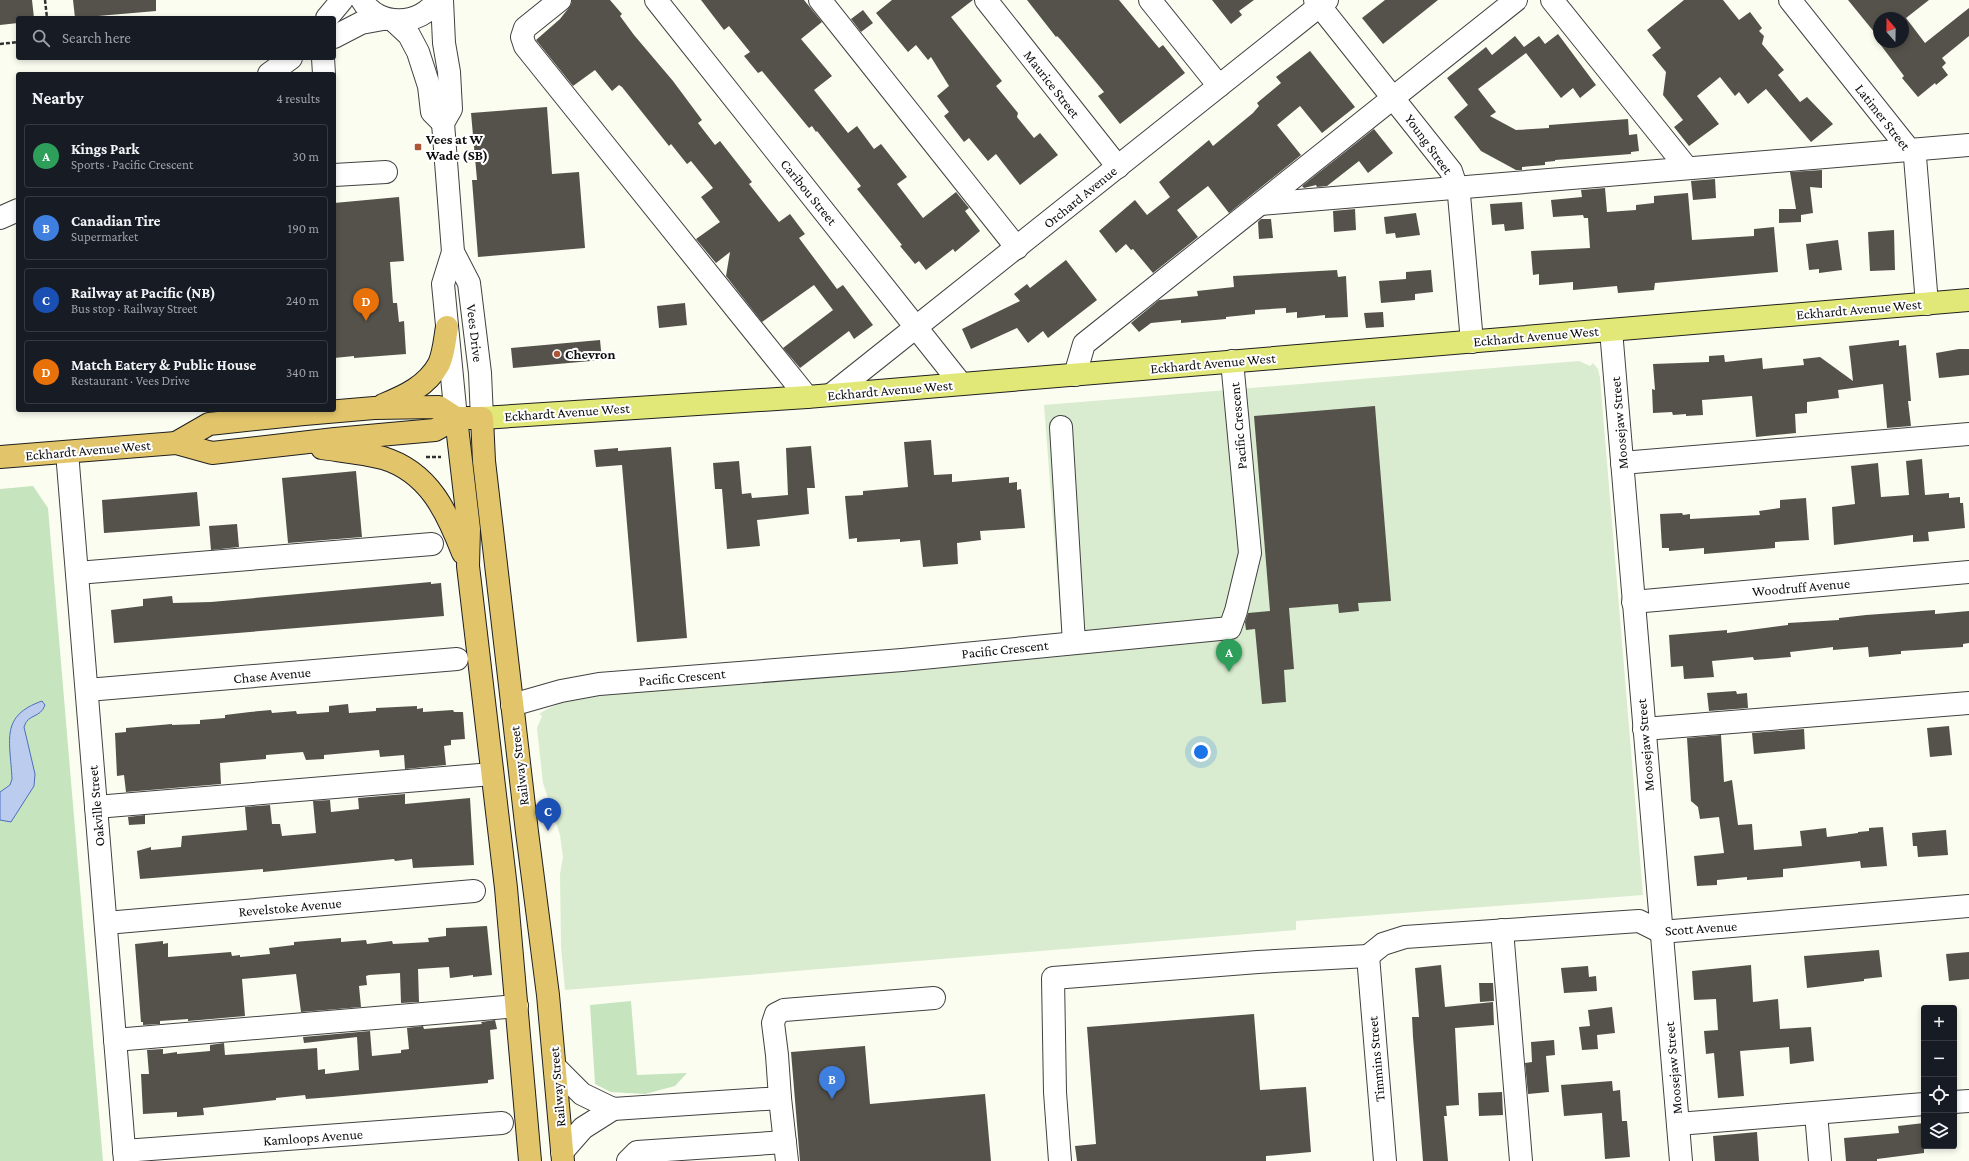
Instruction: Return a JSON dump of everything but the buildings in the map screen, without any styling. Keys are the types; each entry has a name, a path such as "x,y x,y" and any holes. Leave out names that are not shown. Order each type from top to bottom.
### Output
{"highway":[{"path":"374,408 404,396 430,377 439,362 447,327"},
{"name":"Eckhardt Avenue West","path":"336,412 374,408 440,407 456,418"},
{"name":"Eckhardt Avenue West","path":"176,443 209,424 333,412"},
{"name":"Eckhardt Avenue West","path":"0,457 176,443 212,453 435,430 456,418 482,418"},
{"name":"Railway Street","path":"456,418 469,528 468,566 492,774 516,1006 530,1161"},
{"name":"Railway Street","path":"482,418 484,462 548,995 563,1156"},
{"path":"295,444 382,458 403,467 429,488 442,504 451,522 468,566"}],"main road":[{"name":"Eckhardt Avenue West","path":"482,418 807,397 1969,300"}],"street":[{"path":"329,16 342,0"},
{"path":"362,0 374,14 389,20 409,35 418,52 429,86 432,112 443,123"},
{"path":"336,36 361,23 415,18 425,12 437,0"},
{"name":"Vees Drive","path":"442,0 444,43 449,72 451,109 443,123 454,252 469,283 480,373 482,418"},
{"path":"560,0 525,28 522,37 525,46 807,397"},
{"name":"Caribou Street","path":"656,0 962,384"},
{"path":"820,0 1017,248"},
{"name":"Maurice Street","path":"986,0 1118,167"},
{"path":"1150,0 1219,86"},
{"path":"1075,375 1084,344 1516,0"},
{"path":"1552,0 1687,168"},
{"name":"Latimer Street","path":"1790,0 1914,157 1927,304"},
{"name":"Orchard Avenue","path":"832,394 1017,248 1321,2"},
{"name":"Young Street","path":"1321,2 1451,171 1459,195 1472,342"},
{"path":"272,72 288,60"},
{"path":"323,60 324,72"},
{"path":"1261,204 1969,145"},
{"path":"336,175 386,172"},
{"path":"0,218 16,211"},
{"name":"Vees Drive","path":"454,252 443,284 456,418"},
{"name":"Moosejaw Street","path":"1611,330 1680,1161"},
{"name":"Pacific Crescent","path":"512,705 561,691 600,684 902,660 1074,642 1230,628 1236,611 1250,553 1232,361"},
{"path":"1061,427 1074,642"},
{"path":"1622,462 1969,434"},
{"name":"Oakville Street","path":"67,452 125,1156"},
{"path":"77,573 432,544"},
{"name":"Woodruff Avenue","path":"1634,602 1969,572"},
{"name":"Chase Avenue","path":"87,690 457,660"},
{"path":"1644,730 1969,703"},
{"path":"96,807 492,774"},
{"name":"Revelstoke Avenue","path":"106,923 474,891"},
{"name":"Scott Avenue","path":"1368,956 1383,944 1405,937 1639,921 1661,932 1969,906"},
{"path":"1502,930 1521,1161"},
{"path":"1060,1161 1055,1092 1053,978 1258,962 1368,956"},
{"name":"Timmins Street","path":"1368,956 1385,1161"},
{"path":"628,1161 637,1152 786,1152 777,1055 772,1023 776,1014 784,1010 934,998"},
{"path":"116,1040 516,1006"},
{"path":"555,1067 582,1094 613,1109"},
{"path":"563,1156 584,1128 613,1109 780,1098"},
{"path":"1957,1102 1969,1101"},
{"path":"1678,1124 1921,1104"},
{"path":"1816,1113 1820,1161"},
{"name":"Kamloops Avenue","path":"125,1156 502,1123"}],"path":[{"path":"45,0 47,16"},
{"path":"0,44 16,42"},
{"path":"430,458 431,452"},
{"path":"423,458 443,458"}],"green space":[{"path":"1579,361 1590,366 1593,363 1598,369 1600,378 1643,895 1296,921 1296,930 565,990 561,947 560,874 563,857 560,835 543,783 537,728 542,716 539,714 562,703 603,694 1063,651 1044,405"},
{"path":"33,486 48,508 103,1161 0,1161 0,489"},
{"path":"631,1001 637,1075 687,1073 675,1086 645,1094 611,1092 595,1084 590,1005"}],"water":[{"path":"42,701 45,705 43,709 28,720 24,727 35,774 34,786 11,822 0,820 0,792 10,785 12,779 10,731 19,714"}],"place":[{"name":"Vees at W Wade (SB)","path":"418,147"},
{"name":"Match Eatery & Public House","path":"366,321"},
{"name":"Chevron","path":"557,354"},
{"name":"Kings Park","path":"1229,672"},
{"name":"Railway at Pacific (NB)","path":"548,831"},
{"name":"Canadian Tire","path":"832,1099"}]}
